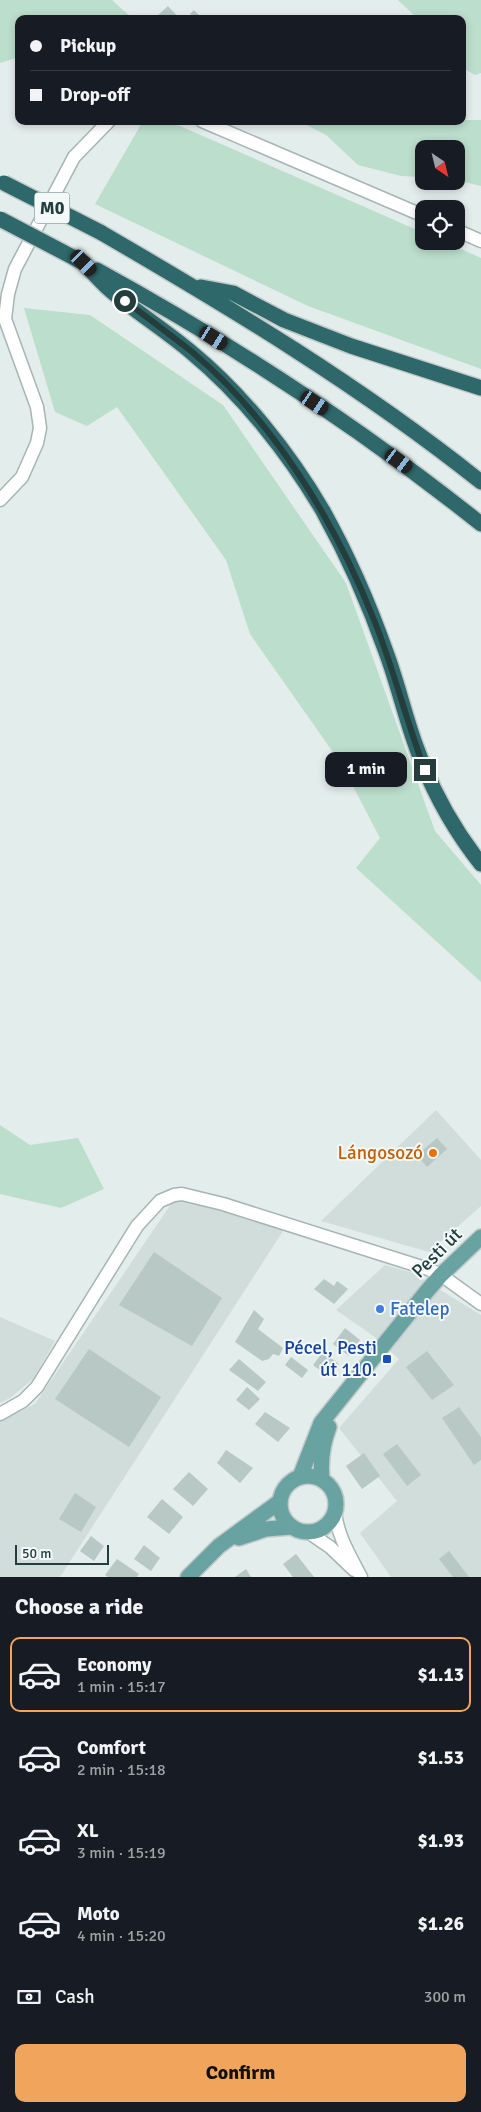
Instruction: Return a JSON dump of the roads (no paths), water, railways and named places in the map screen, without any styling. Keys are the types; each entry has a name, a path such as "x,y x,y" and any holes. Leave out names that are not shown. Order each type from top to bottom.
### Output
{"highway":[{"name":"M0","path":"2,182 100,232 190,284 308,359 421,437 481,482"},
{"name":"M0","path":"0,219 84,263 198,328 287,384 406,466 481,524"},
{"path":"84,263 109,290 192,352 218,377 264,428 303,481 322,510 362,589 387,654 417,749 431,783 456,830 481,864"},
{"path":"190,284 233,293 284,320 351,346 481,388"}],"main road":[{"name":"Pesti út","path":"300,1477 321,1423 440,1275 481,1237"},
{"name":"Pesti út","path":"322,1479 320,1463 325,1438 333,1418 348,1391"},
{"path":"314,1476 322,1479 334,1493 335,1511 331,1519 325,1526 308,1532 299,1531 291,1527 284,1520 280,1512 279,1502 286,1484 300,1477 314,1476"},
{"path":"188,1577 219,1546 279,1502"},
{"path":"219,1546 261,1530 281,1526 291,1527"}],"street":[{"path":"0,500 22,478 37,443 40,428 37,406 5,319 8,294 15,269 74,157 105,125"},
{"path":"211,125 415,212"},
{"path":"465,234 481,241"},
{"path":"0,1414 23,1401 36,1387 137,1226 160,1201 182,1194 223,1204 428,1269 440,1275 481,1304"},
{"path":"335,1511 336,1523 342,1539 360,1577"},
{"path":"308,1532 330,1547 360,1577"}],"place":[{"name":"Lángosozó","path":"433,1153"},
{"name":"Fatelep","path":"380,1309"},
{"name":"Pécel, Pesti út 110.","path":"387,1359"}]}
